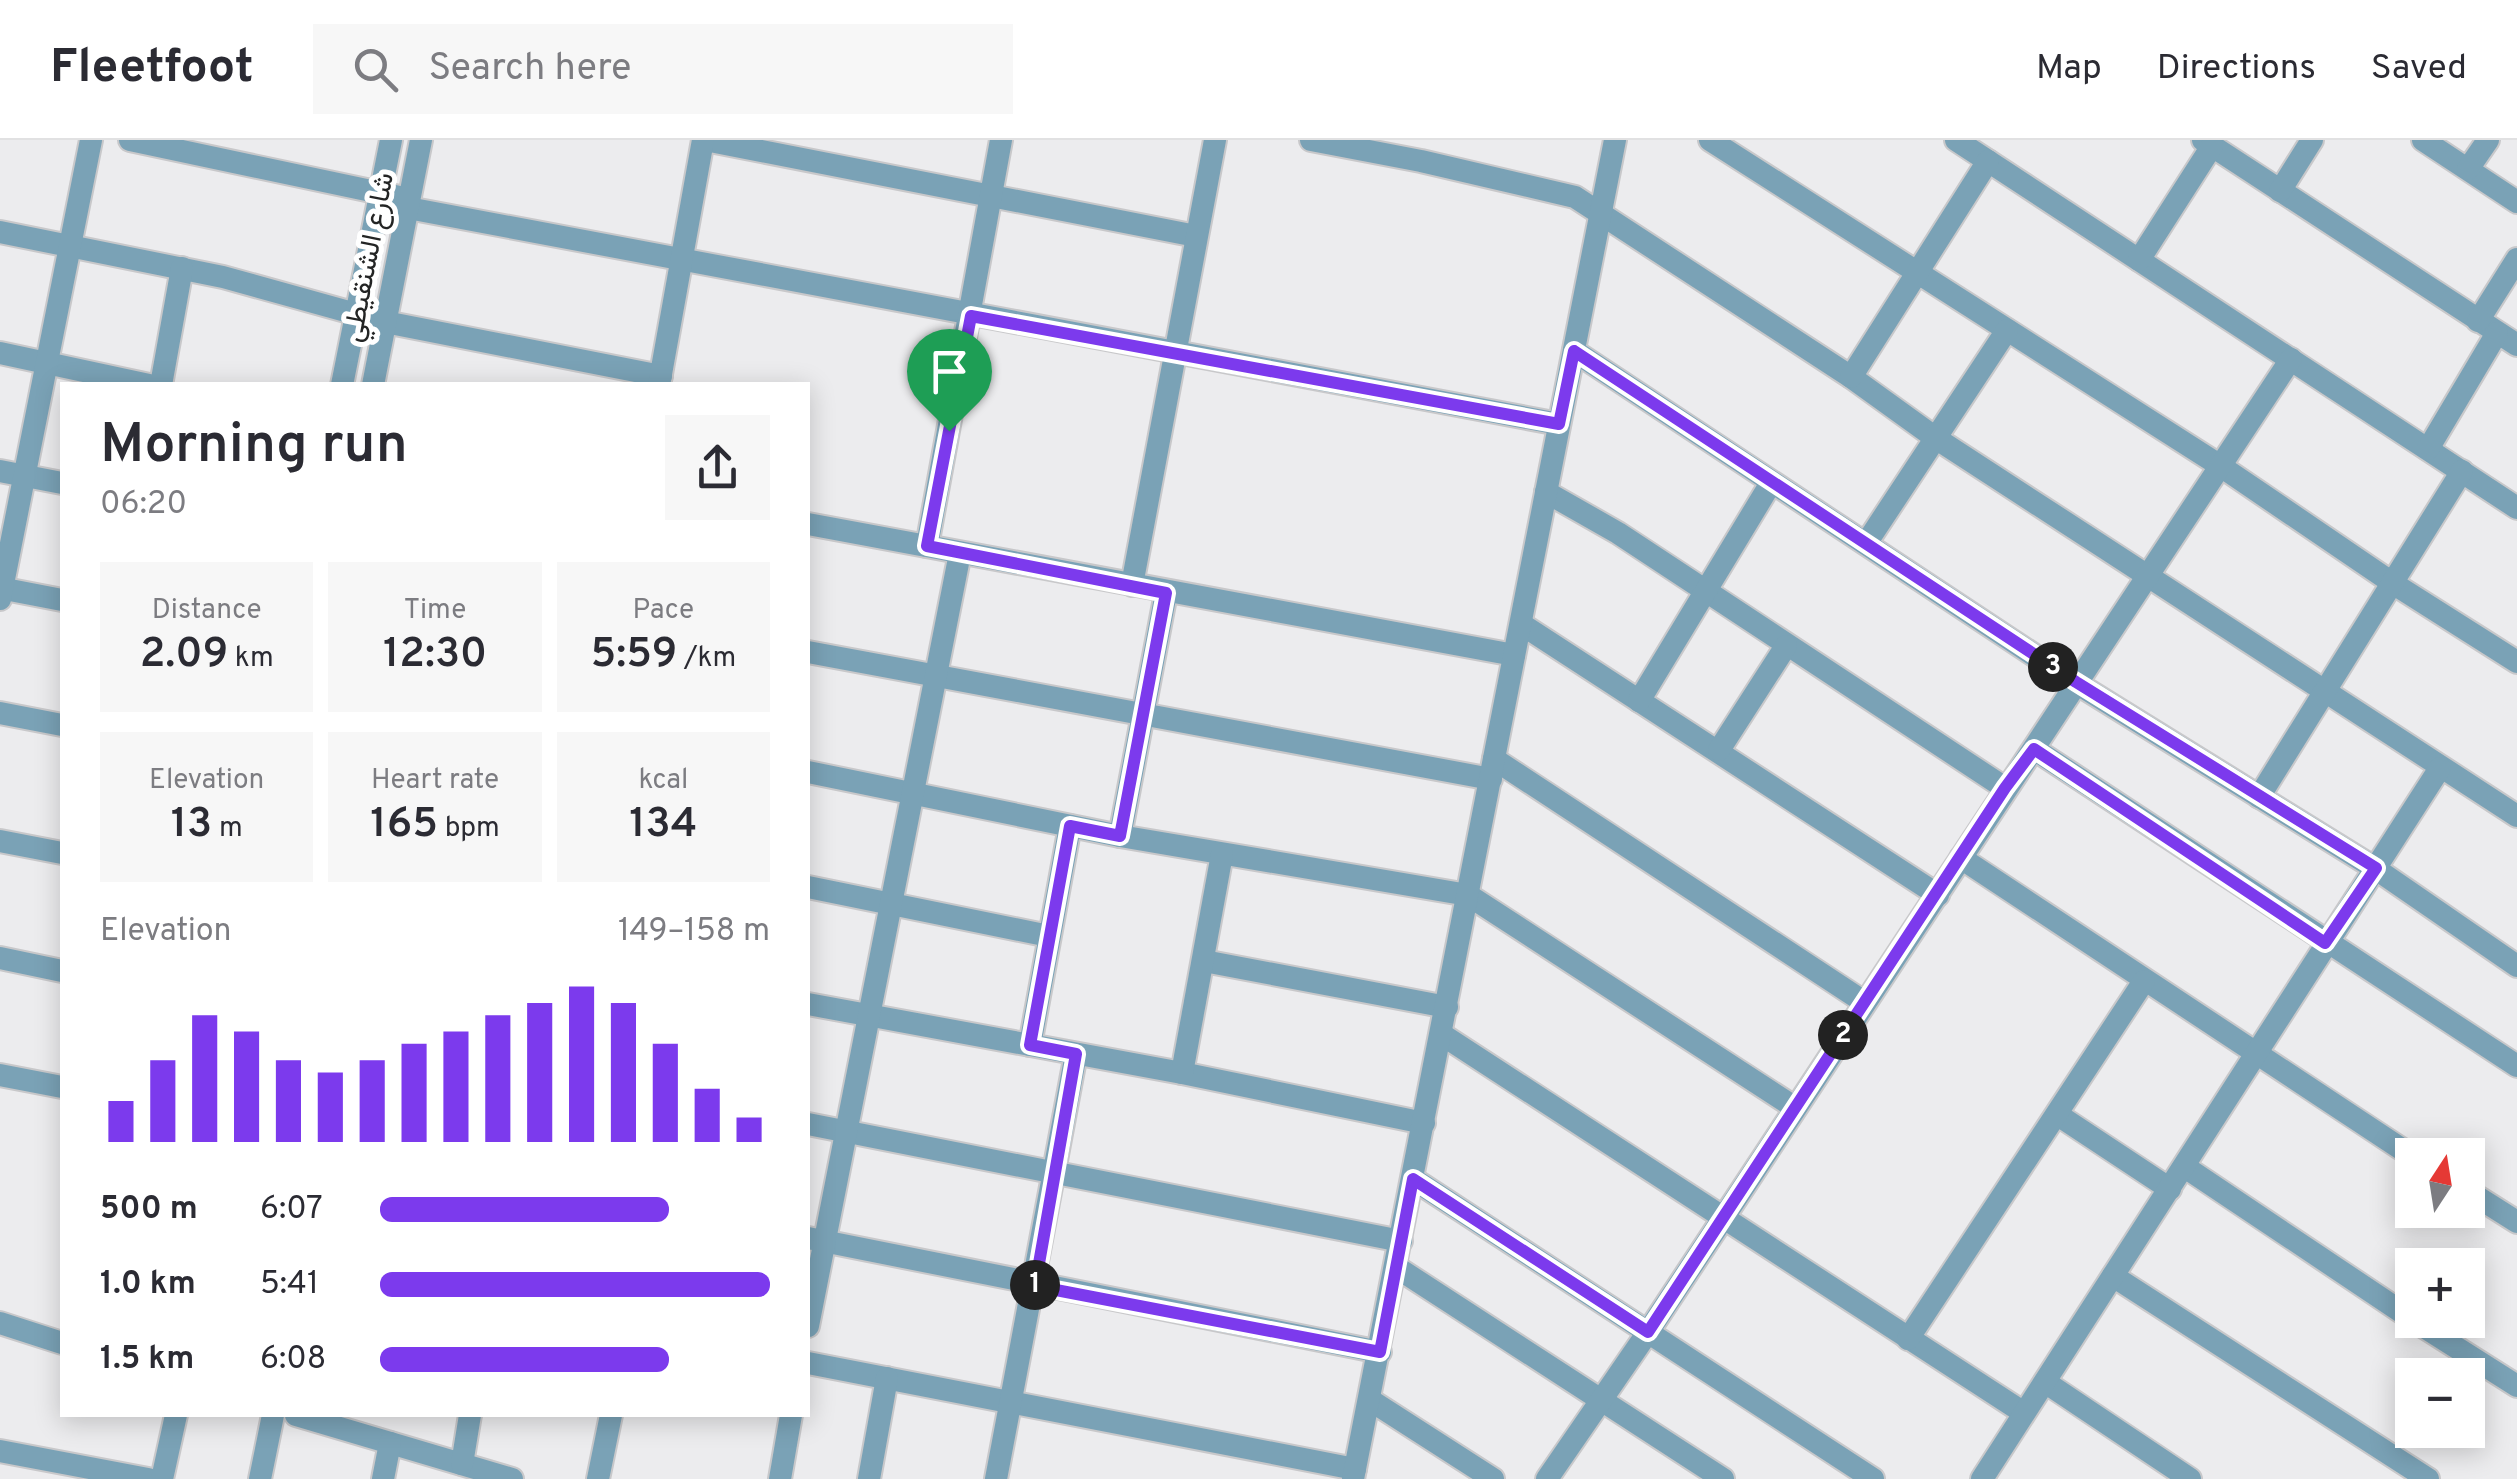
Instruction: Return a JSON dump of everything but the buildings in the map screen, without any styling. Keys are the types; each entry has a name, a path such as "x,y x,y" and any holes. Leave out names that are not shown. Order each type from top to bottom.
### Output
{"street":[{"path":"60,600 1,592 49,364 90,140"},
{"path":"130,140 236,151 409,204 683,262 1559,424"},
{"path":"343,382 392,140"},
{"name":"شارع الشنقيطي","path":"373,382 421,140"},
{"path":"0,232 182,268 385,322 660,381 704,140 1196,236"},
{"path":"927,546 1001,140"},
{"path":"1132,585 1215,140"},
{"path":"1311,140 1423,150 1557,191 1601,211 1851,377 1937,439 2517,816"},
{"path":"810,1363 1012,1401 1354,1474 1615,140"},
{"path":"1710,140 2219,465 2517,662"},
{"path":"1956,140 2517,508"},
{"path":"2280,191 2312,140"},
{"path":"2423,140 2517,202"},
{"path":"2468,169 2488,140"},
{"path":"2140,260 2207,143 2498,333"},
{"path":"1851,377 1988,161"},
{"path":"2428,449 2498,333 2517,259"},
{"path":"162,382 182,268"},
{"path":"1867,542 2007,330"},
{"path":"1574,351 2076,682 2376,868 2517,966"},
{"path":"0,354 135,382"},
{"path":"1547,1479 2290,359"},
{"path":"0,470 60,482"},
{"path":"2259,797 2462,471"},
{"path":"1638,701 1771,483"},
{"path":"1546,492 1618,533 2005,788"},
{"path":"810,524 1166,593 1514,654"},
{"path":"810,1301 815,1240 846,1131 960,553"},
{"path":"1120,836 1166,593"},
{"path":"1521,624 1938,895"},
{"path":"1719,750 1786,646"},
{"path":"810,652 1142,714 1492,769 1864,1002"},
{"path":"0,713 60,724"},
{"path":"2034,749 2517,1066"},
{"path":"1982,1479 2440,768"},
{"path":"810,772 1120,836 1468,895 1794,1107"},
{"path":"1030,1045 1070,826"},
{"path":"0,841 60,853"},
{"path":"1182,1074 1222,854"},
{"path":"1961,858 2395,1145"},
{"path":"810,887 1049,936"},
{"path":"0,958 60,971"},
{"path":"1204,961 1446,1007"},
{"path":"1908,1339 2144,981"},
{"path":"810,1004 1424,1124"},
{"path":"1441,1034 2024,1413"},
{"path":"996,1479 1076,1054"},
{"path":"0,1075 60,1088"},
{"path":"2058,1115 2170,1189"},
{"path":"810,1124 1400,1241"},
{"path":"2185,1167 2395,1308"},
{"path":"1413,1179 1873,1479"},
{"path":"2485,1202 2517,1222"},
{"path":"815,1240 1380,1352"},
{"path":"1396,1266 1724,1479"},
{"path":"2113,1276 2428,1479"},
{"path":"0,1323 60,1342"},
{"path":"2441,1338 2517,1386"},
{"path":"870,1479 887,1378"},
{"path":"2045,1382 2190,1479"},
{"path":"1370,1400 1493,1479"},
{"path":"162,1479 176,1417"},
{"path":"260,1479 272,1417"},
{"path":"302,1417 470,1471 512,1479"},
{"path":"470,1417 470,1471"},
{"path":"598,1479 611,1417"},
{"path":"780,1479 792,1417"},
{"path":"383,1479 390,1444"},
{"path":"0,1451 148,1479"}],"route":[{"path":"971,316 1559,424 1574,351 2076,682 2376,868 2325,943 2034,749 1648,1332 1413,1179 1380,1352 1035,1286 1076,1054 1030,1045 1049,936 1070,826 1120,836 1166,593 927,546 949,431 971,316"}]}
